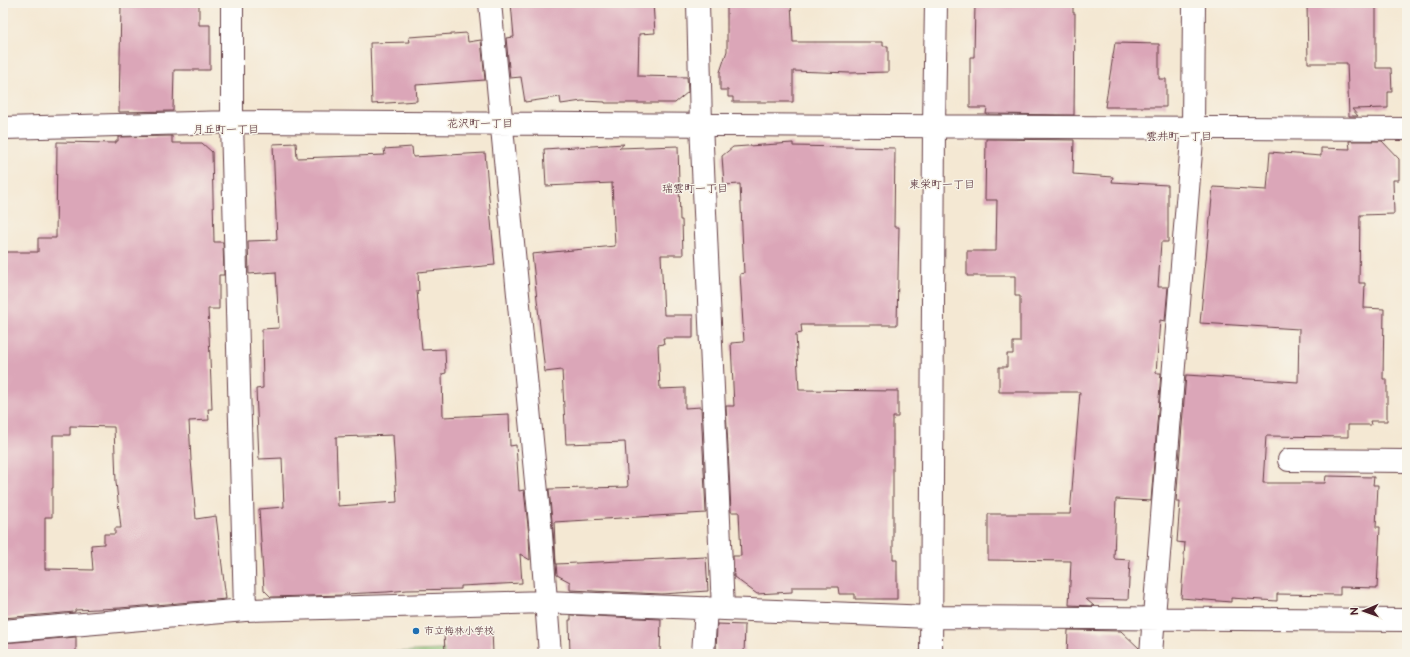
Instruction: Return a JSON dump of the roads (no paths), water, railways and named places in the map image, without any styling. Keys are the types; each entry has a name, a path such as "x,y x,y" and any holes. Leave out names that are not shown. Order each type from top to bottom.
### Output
{"street":[{"path":"232,3 232,122 245,610"},
{"path":"490,3 550,654"},
{"path":"698,3 715,609 703,654"},
{"path":"931,654 936,3"},
{"path":"1151,654 1193,127 1194,3"},
{"path":"3,128 232,122 1407,129"},
{"path":"1289,460 1407,461"},
{"path":"3,631 245,610 546,602 931,617 1407,620"}],"place":[{"name":"市立梅林小学校","path":"416,631"}],"district":[{"name":"花沢町一丁目","path":"480,123"},
{"name":"月丘町一丁目","path":"226,129"},
{"name":"雲井町一丁目","path":"1179,136"},
{"name":"東栄町一丁目","path":"942,184"},
{"name":"瑞雲町一丁目","path":"695,188"}]}
